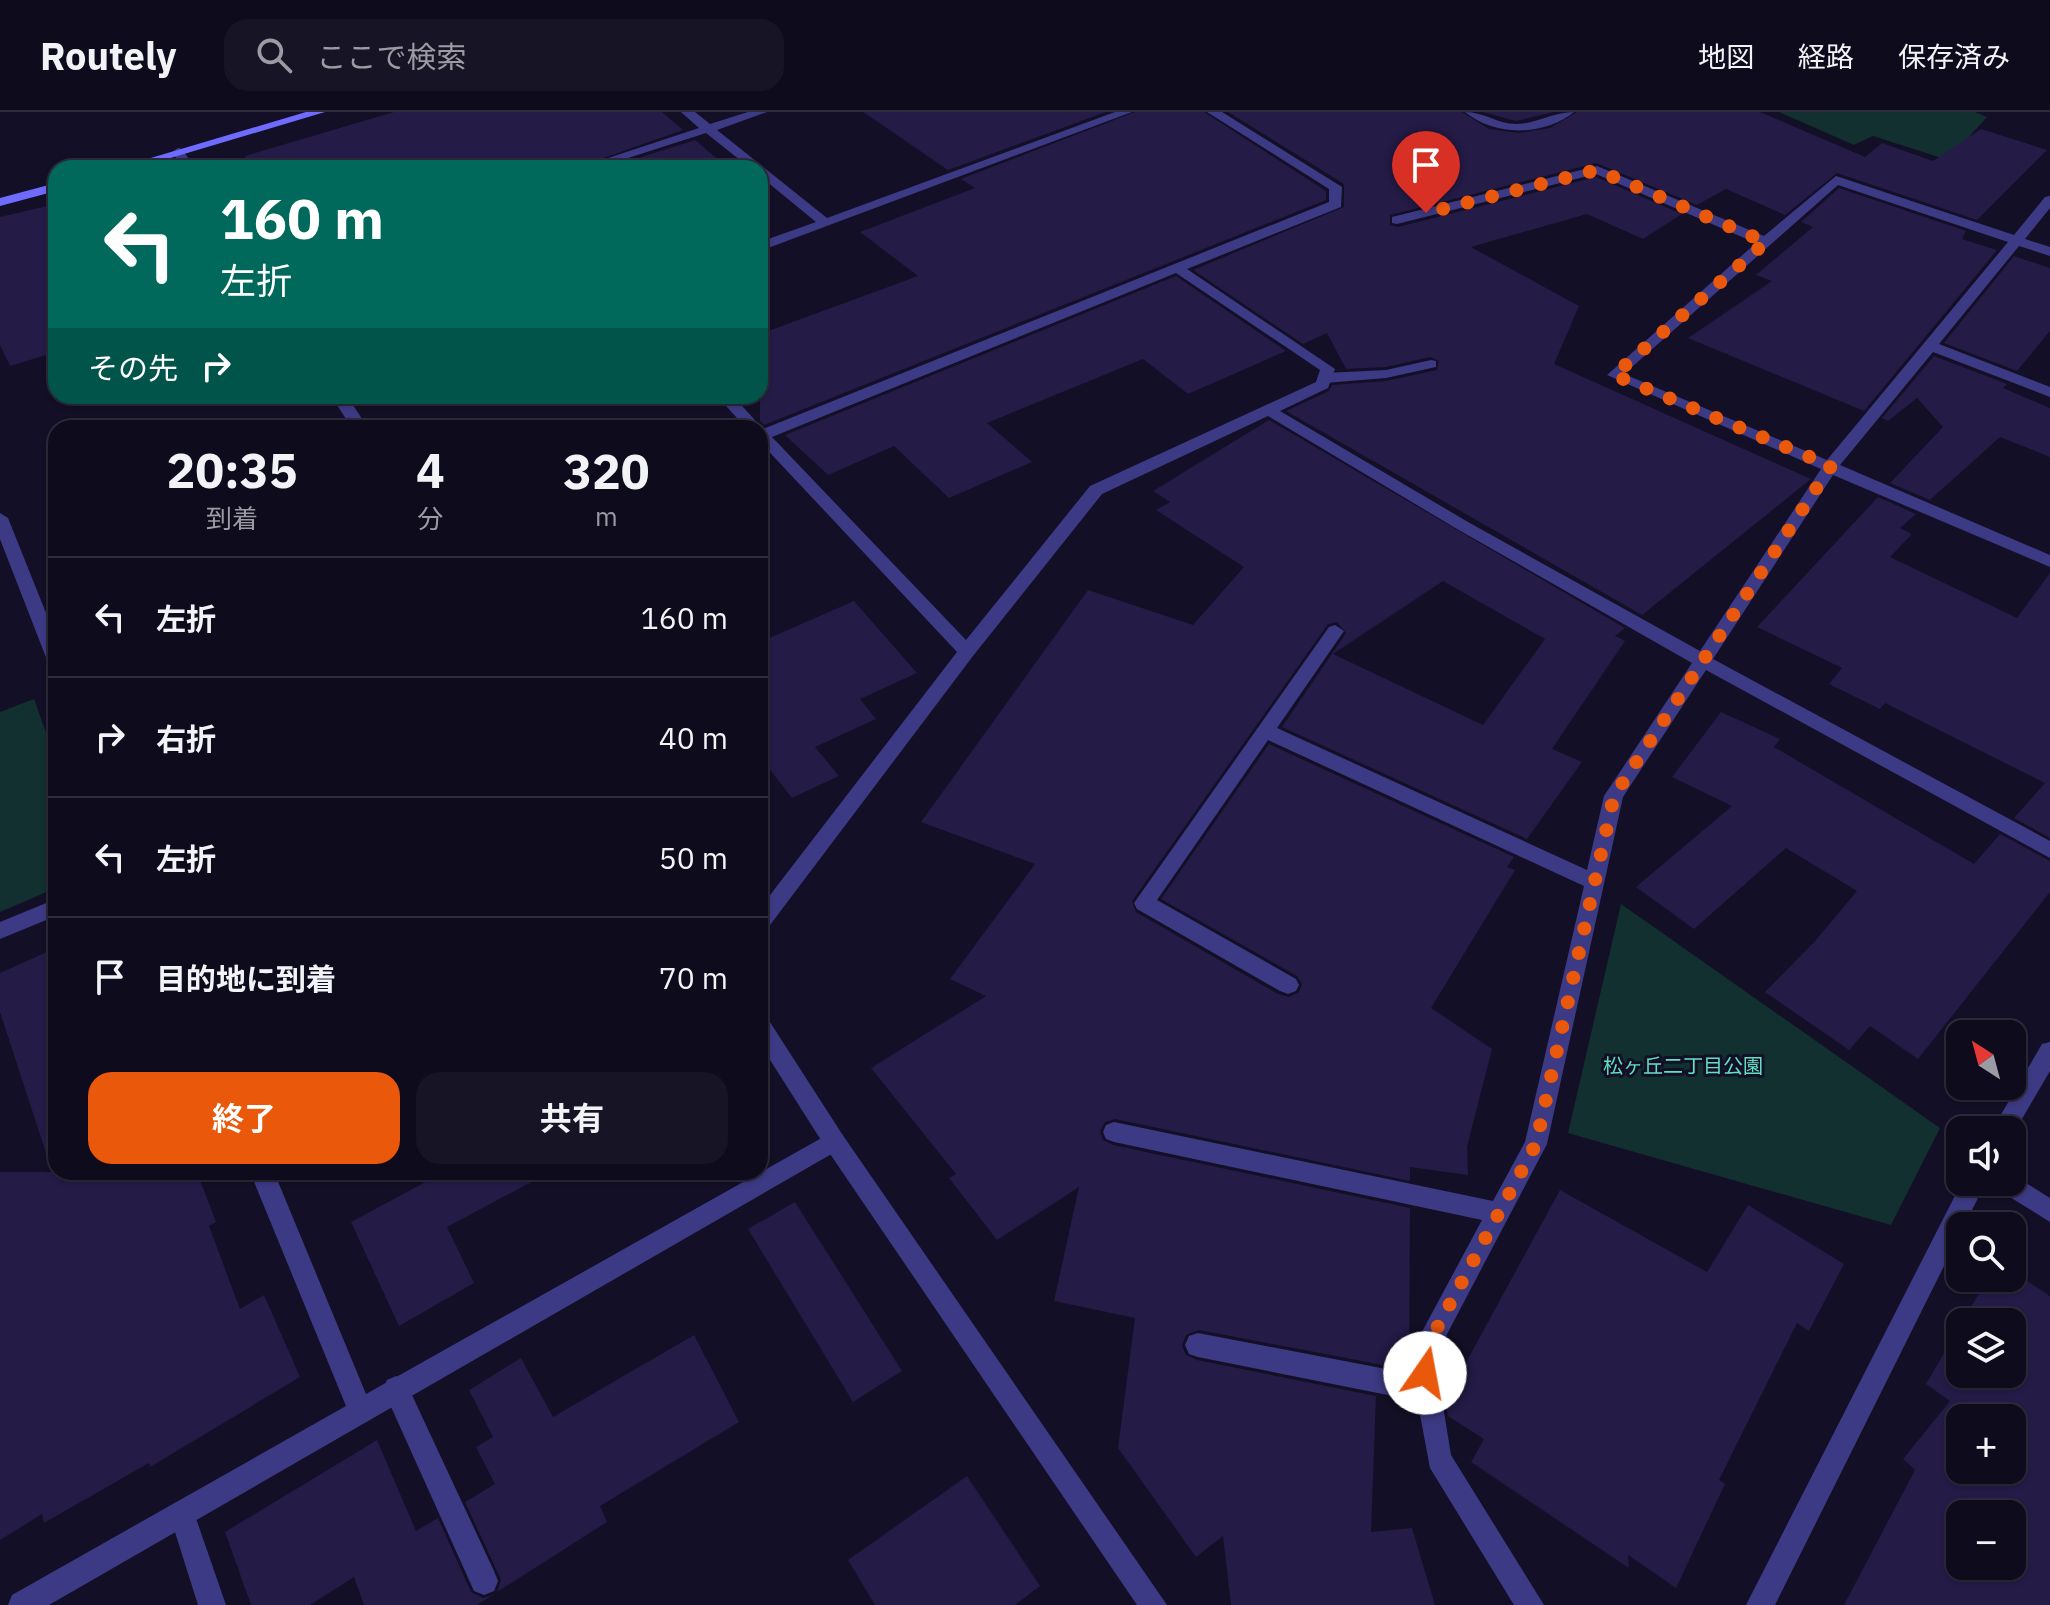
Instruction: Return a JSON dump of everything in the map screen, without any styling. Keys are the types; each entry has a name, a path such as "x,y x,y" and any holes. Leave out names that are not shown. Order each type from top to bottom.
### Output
{"main road":[{"path":"150,160 319,112"},
{"path":"0,202 48,189"}],"street":[{"path":"687,112 748,160"},
{"path":"610,160 761,112"},
{"path":"768,244 1126,112"},
{"path":"768,428 1336,204 1335,187 1213,112"},
{"path":"1471,112 1498,127 1526,129 1568,112"},
{"path":"178,152 184,160"},
{"path":"1397,220 1597,170 1766,242"},
{"path":"768,176 826,223"},
{"path":"2050,252 1836,180 1614,375 2050,561"},
{"path":"1530,1605 1439,1459 1422,1356 1536,1144 1614,796 1700,660 1831,466 2050,200"},
{"path":"768,913 967,652 1096,490 1323,385 1328,369 1177,268"},
{"path":"1930,346 2050,392"},
{"path":"1325,378 1386,374 1431,364"},
{"path":"733,404 748,420"},
{"path":"1270,411 1417,501 1700,660 2050,850"},
{"path":"768,442 967,652"},
{"path":"0,518 4,537 48,626"},
{"path":"1288,985 1144,903 1335,631"},
{"path":"1265,731 1594,882"},
{"path":"0,931 48,910"},
{"path":"768,1038 834,1141 1153,1605"},
{"path":"2011,1116 2050,1051"},
{"path":"1114,1132 1499,1213"},
{"path":"768,1178 834,1141"},
{"path":"265,1180 360,1410"},
{"path":"22,1605 765,1180"},
{"path":"1760,1605 1967,1196"},
{"path":"2026,1196 2050,1211"},
{"path":"1198,1345 1428,1390"},
{"path":"396,1389 484,1581"},
{"path":"182,1513 212,1605"}],"green space":[{"path":"1779,112 1975,112 1987,117 1948,160 1873,136 1854,145"},
{"path":"34,699 48,738 48,891 0,912 0,712"},
{"name":"松ヶ丘二丁目公園","path":"1621,904 1940,1128 1891,1225 1568,1133"}],"building":[{"path":"394,112 662,112 683,130 598,160 245,160 245,156"},
{"path":"863,112 1106,112 948,170"},
{"path":"1135,112 1204,112 1326,191 1326,200 768,423 768,420 760,420 760,404 768,404 768,331 918,276 860,232 975,188 961,179"},
{"path":"1228,112 1462,112 1489,129 1519,133 1550,128 1577,112 1760,112 1865,157 1882,143 1933,161 1981,129 2047,150 1977,220 1837,173 1785,215 1726,189 1697,205 1596,163 1390,215 1390,225 1398,227 1596,177 1682,214 1643,239 1587,214 1471,247 1579,306 1554,364 1811,479 1642,615 1286,411 1329,391 1332,385 1386,381 1437,370 1439,361 1430,357 1386,367 1346,369 1327,333 1303,344 1193,270 1344,207 1344,184"},
{"path":"1483,112 1554,112 1516,121"},
{"path":"695,140 719,160 632,160"},
{"path":"1839,188 1966,231 1962,239 1997,250 1864,411 1688,338 1772,281 1756,275 1813,227 1801,222"},
{"path":"48,206 48,354 10,366 0,345 0,217"},
{"path":"2014,256 2050,268 2050,331 2017,371 1944,343"},
{"path":"1176,276 1286,351 1188,394 1143,359 987,423 1032,462 949,498 894,446 828,475 785,435"},
{"path":"1934,356 2007,384 2003,388 2050,408 2050,457 2000,437 1930,500 1890,483 1943,427 1917,398 1888,421 1882,418"},
{"path":"1269,420 1625,628 1615,636 1625,641 1552,749 1582,762 1527,839 1282,727 1346,633 1337,622 1328,624 1132,901 1136,912 1278,994 1289,997 1299,992 1302,984 1297,976 1161,899 1269,744 1514,857 1507,867 1515,870 1431,1008 1492,1049 1467,1147 1468,1175 1410,1167 1410,1181 1115,1119 1105,1122 1100,1131 1103,1140 1113,1145 1410,1208 1409,1370 1199,1330 1186,1335 1182,1346 1186,1355 1197,1360 1376,1396 1371,1532 1412,1528 1435,1605 1231,1605 1223,1536 1196,1557 1118,1448 1135,1318 1054,1301 1079,1187 997,1240 949,1178 956,1174 871,1068 986,996 950,979 1035,864 921,822 1088,590 1193,625 1244,567 1156,510 1170,502 1153,491","holes":["1443,581 1545,639 1483,725 1333,654"]},
{"path":"1878,497 1916,514 1900,528 1912,534 1890,557 2017,618 2050,573 2050,838 2014,818 2045,783 1885,703 1880,709 1829,684 1842,668 1757,627"},
{"path":"854,601 917,673 860,699 876,719 815,747 839,776 792,798 768,767 768,639"},
{"path":"1721,712 1780,739 1774,747 1974,864 2000,834 2050,861 2050,892 1918,1059 1870,1026 1849,1050 1765,992 1816,940 1857,891 1786,848 1694,929 1636,887 1732,806 1672,777"},
{"path":"48,952 48,1156 0,1012 0,973"},
{"path":"0,1172 48,1172 48,1180 200,1180 216,1222 209,1226 240,1309 264,1295 300,1377 150,1467 149,1463 44,1523 42,1514 0,1540"},
{"path":"429,1180 535,1180 447,1227 474,1283 399,1326 351,1222"},
{"path":"1560,1190 1707,1272 1748,1205 1844,1264 1809,1331 1797,1323 1719,1480 1725,1484 1676,1588 1628,1555 1629,1568 1471,1462 1484,1439 1448,1416 1445,1401"},
{"path":"795,1202 902,1371 853,1402 748,1229"},
{"path":"2026,1280 2050,1296 2050,1605 1844,1605 1915,1470 1903,1459 1946,1406 1946,1484 2026,1484 2026,1404 1948,1404 1950,1401 1926,1384 1946,1350 1946,1388 2026,1388 2026,1308 1970,1308 1980,1292 2026,1292"},
{"path":"694,1335 739,1422 600,1506 607,1522 497,1592 501,1580 465,1502 495,1484 476,1447 493,1437 469,1390 521,1358 553,1417"},
{"path":"377,1440 416,1531 438,1518 471,1592 483,1598 493,1595 477,1605 364,1605 354,1577 310,1605 251,1605 225,1532"},
{"path":"967,1476 1040,1586 1015,1605 875,1605 848,1560"}],"route":[{"path":"1425,1373 1422,1356 1536,1144 1614,796 1700,660 1831,466 1614,375 1766,242 1597,170 1426,213"}]}
